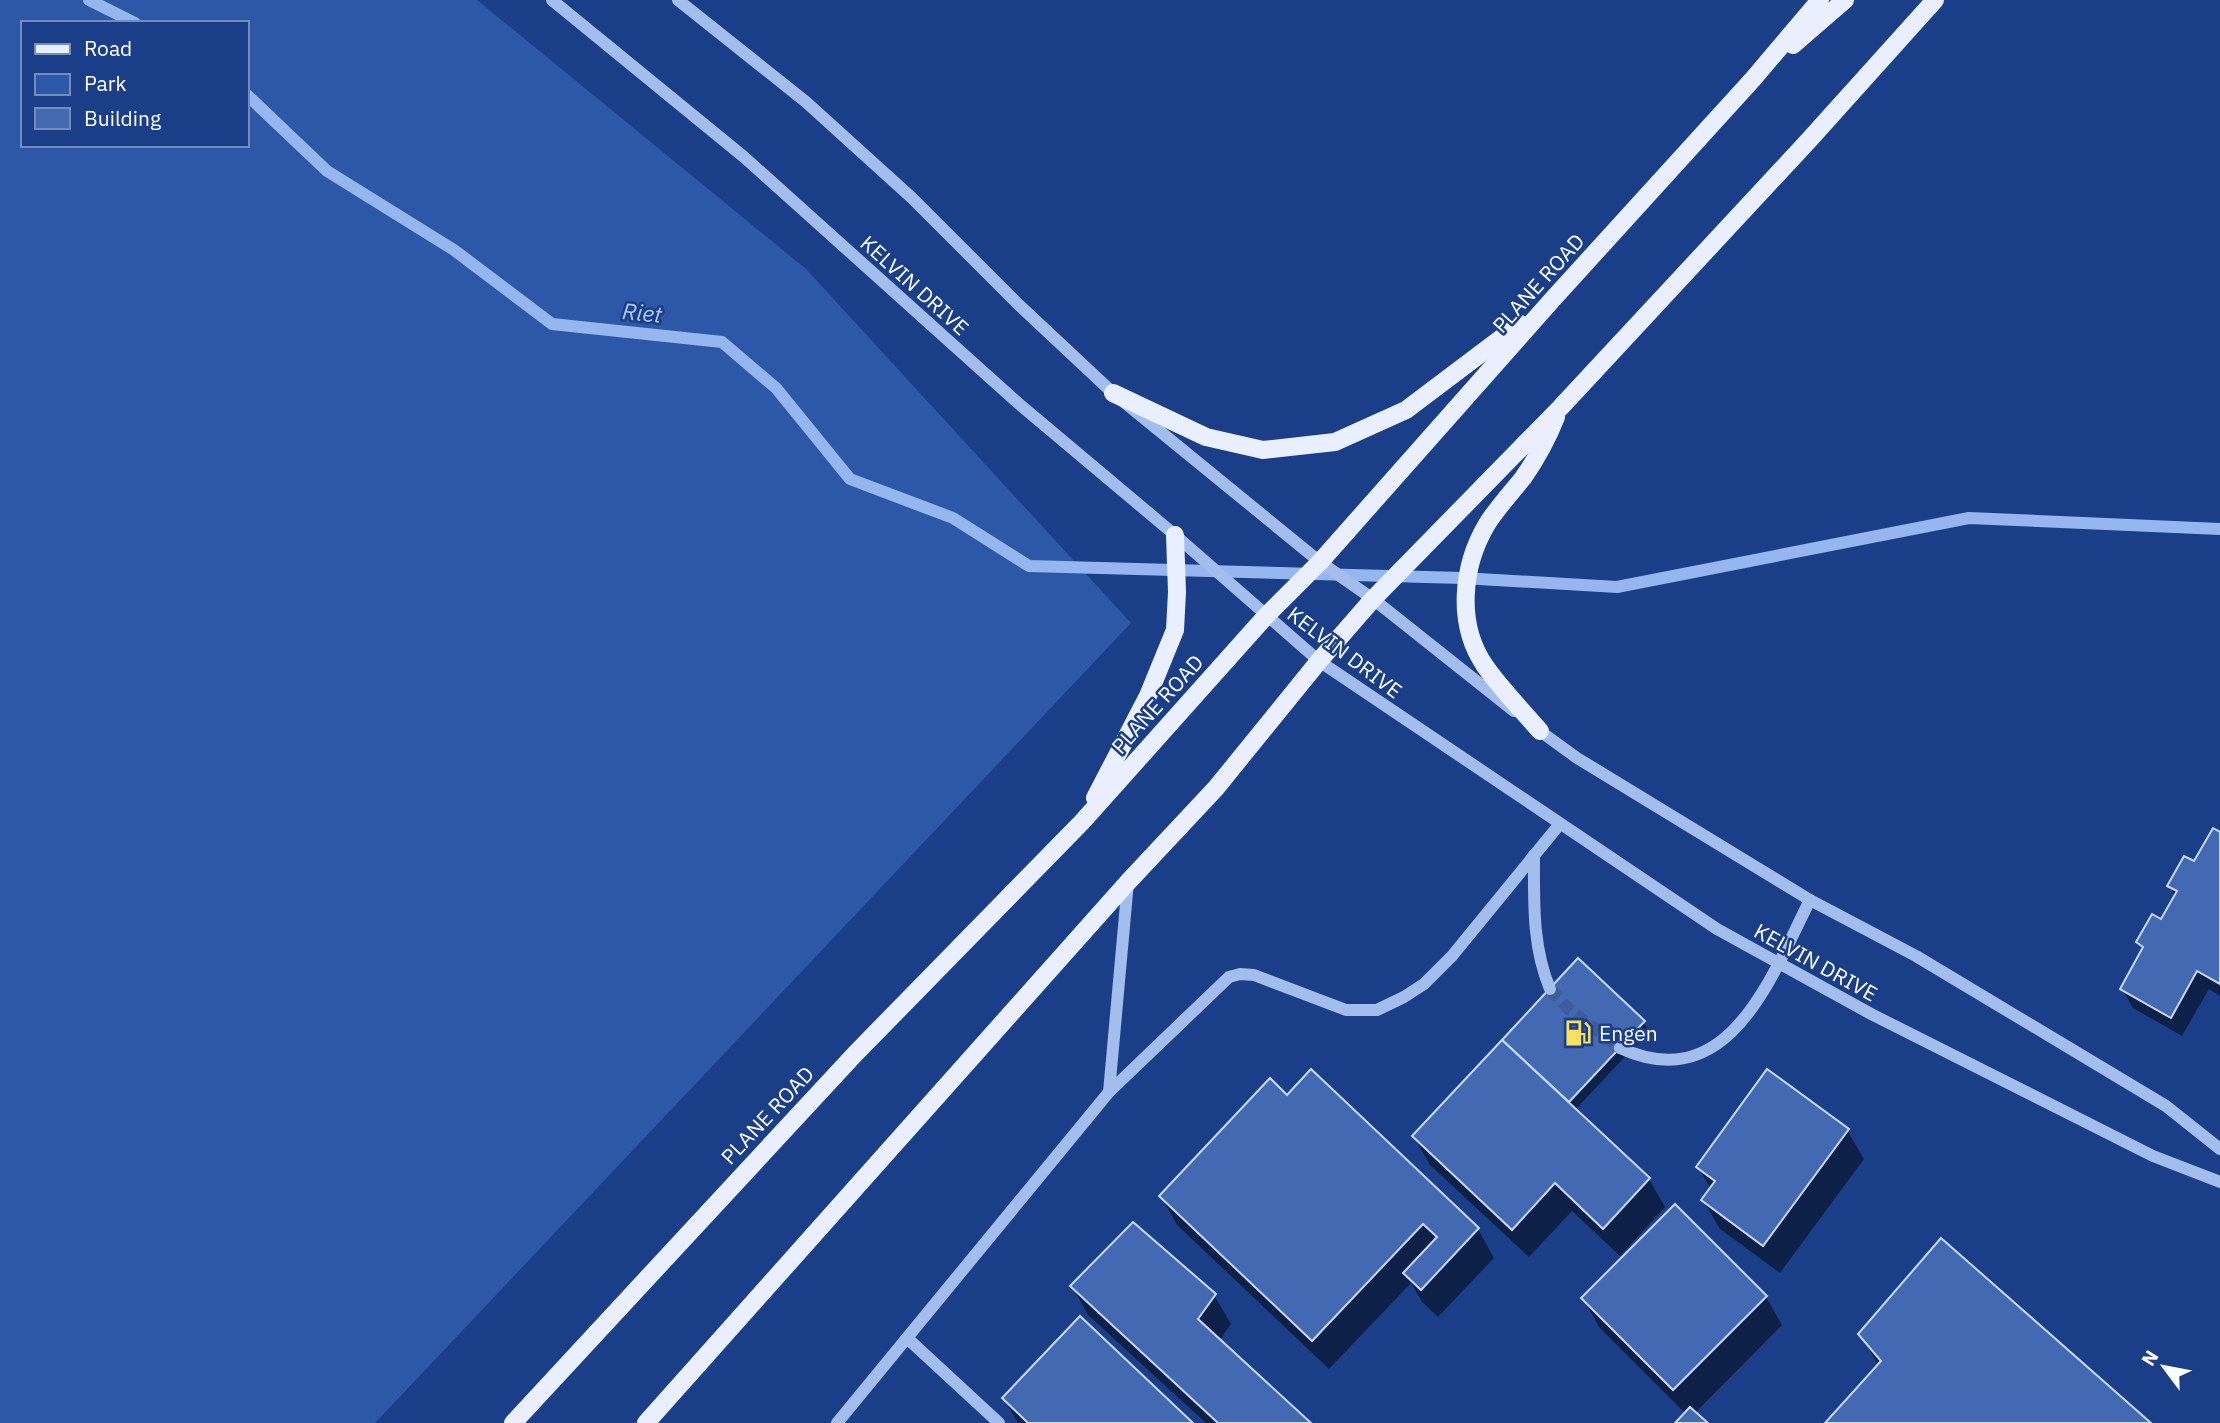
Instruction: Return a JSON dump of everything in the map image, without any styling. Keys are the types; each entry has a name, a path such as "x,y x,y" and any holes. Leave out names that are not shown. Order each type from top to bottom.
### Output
{"main road":[{"name":"PLANE ROAD","path":"513,1423 855,1054 1082,822 1266,616 1320,562 1552,300 1753,79 1820,0"},
{"path":"1753,79 1845,0"},
{"path":"646,1423 1128,882 1216,788 1373,599 1560,408 1801,149 1935,0"},
{"path":"1113,393 1206,437 1263,450 1335,442 1406,410 1552,300"},
{"path":"1539,731 1484,664 1472,637 1464,593 1472,557 1487,524 1545,444 1560,408"},
{"path":"1082,822 1148,696 1175,630 1175,535"}],"street":[{"name":"KELVIN DRIVE","path":"552,0 744,157 1018,403 1319,661 1717,929 1873,1015 2117,1138 2220,1182"},
{"path":"678,0 806,102 855,146 912,198 1018,305 1113,393 1320,562 1373,599 1539,731 1577,758 1810,901 1916,956 2166,1105 2220,1149"},
{"path":"837,1423 1109,1092 1229,976 1254,975 1346,1010 1377,1010 1424,984 1452,956 1559,825"},
{"path":"1534,855 1536,938 1542,969 1550,989"},
{"path":"1109,1092 1128,882"},
{"path":"1620,1048 1641,1058 1661,1060 1686,1058 1712,1048 1741,1023 1760,1000 1810,901"},
{"path":"907,1338 999,1423"}],"green space":[{"path":"0,0 477,0 806,269 1131,623 375,1423 0,1423"}],"building":[{"path":"2213,828 2220,832 2220,984 2197,971 2171,1018 2120,989 2143,947 2136,942 2152,914 2161,919 2177,891 2167,886 2184,856 2194,861"},
{"path":"1578,958 1645,1021 1569,1102 1502,1040"},
{"path":"1502,1040 1650,1178 1603,1229 1555,1183 1512,1230 1412,1136"},
{"path":"1311,1069 1479,1228 1421,1290 1403,1273 1437,1237 1423,1224 1312,1341 1159,1196 1270,1078 1287,1095"},
{"path":"1767,1069 1849,1129 1763,1246 1701,1200 1715,1181 1696,1167"},
{"path":"1675,1204 1767,1296 1673,1390 1581,1298"},
{"path":"1133,1222 1216,1294 1198,1319 1311,1423 1218,1423 1070,1286"},
{"path":"1941,1238 2151,1423 1825,1423 1881,1361 1858,1334"},
{"path":"1080,1316 1193,1423 1028,1423 1002,1398"},
{"path":"1690,1407 1708,1423 1675,1423"}],"waterway":[{"name":"Riet","path":"89,0 131,21"},
{"path":"248,96 327,171 454,250 552,324 722,342 776,388 850,479 953,518 1029,566 1462,578 1617,587 1969,518 2220,529"}],"tunnel":[{"path":"1550,989 1570,1010 1620,1048"}],"place":[{"name":"Engen","path":"1578,1033"}]}
